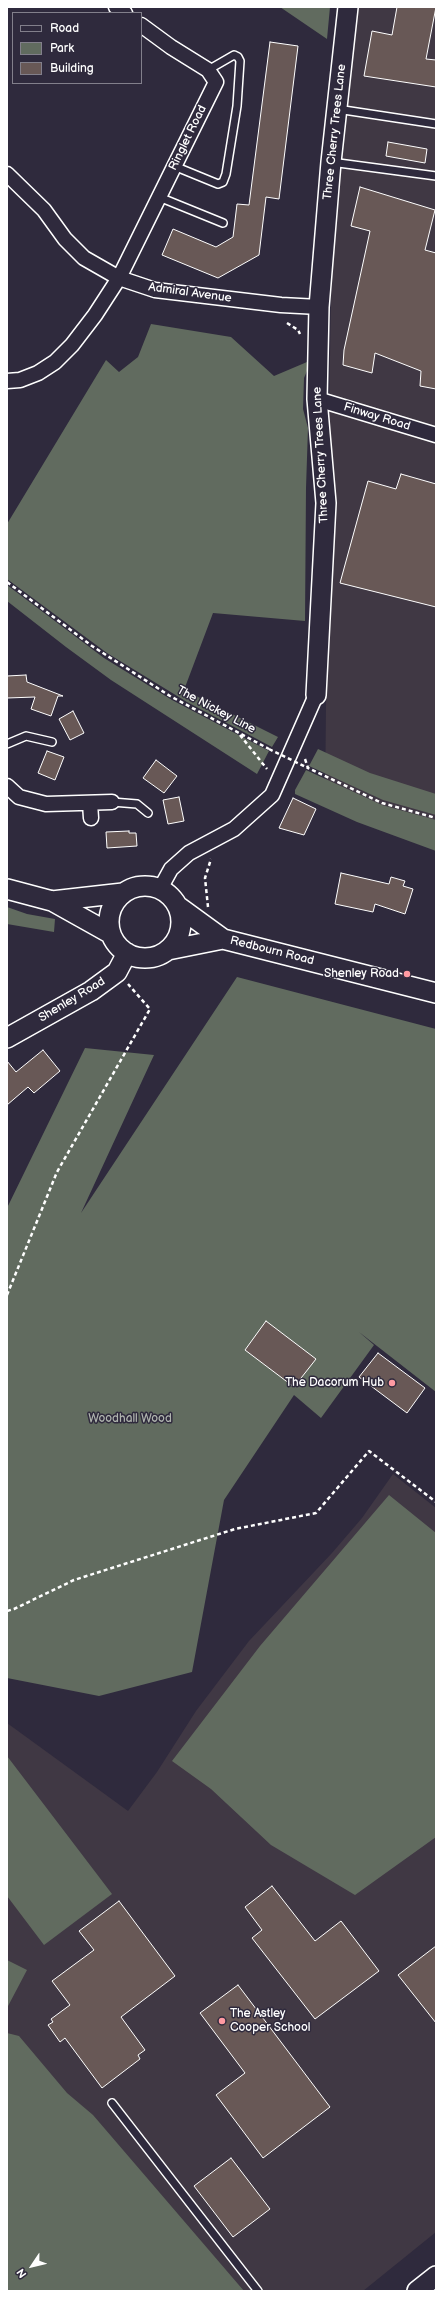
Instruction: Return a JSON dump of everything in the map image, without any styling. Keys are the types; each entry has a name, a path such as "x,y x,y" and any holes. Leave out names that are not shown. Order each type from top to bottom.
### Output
{"street":[{"name":"Three Cherry Trees Lane","path":"160,889 171,869 189,853 234,829 272,795 316,694 326,503 318,399 320,308 331,162 348,7"},
{"path":"142,26 171,47 208,70"},
{"name":"Ringlet Road","path":"7,381 20,380 38,373 55,362 72,345 119,278 216,82 208,70"},
{"name":"Admiral Avenue","path":"7,174 44,210 65,240 84,258 119,278 155,290 281,305 320,308"},
{"name":"Finway Road","path":"318,399 436,435"},
{"path":"7,786 19,797 46,804 112,802"},
{"path":"90,803 91,818"},
{"path":"52,901 123,893 140,886 160,889 169,894 179,907 182,923 180,933 175,943 168,950 148,958 127,953 121,948 112,934 109,923 110,912 115,901 123,893"},
{"path":"7,889 52,901 112,934"},
{"name":"Redbourn Road","path":"179,907 224,939 436,993"},
{"name":"Redbourn Road","path":"168,950 224,939"},
{"name":"Shenley Road","path":"7,1038 91,991 117,972 127,953"},
{"path":"417,2291 436,2276"}],"lane":[{"path":"174,166 218,184 222,182 226,174 237,106 240,61 238,57 234,55 208,70"},
{"path":"337,108 436,124"},
{"path":"331,162 436,176"},
{"path":"159,197 223,223"},
{"path":"7,744 26,736 52,742"},
{"path":"112,802 137,804 148,813"},
{"path":"112,2103 258,2291"}],"path":[{"path":"287,323 298,330 301,336"},
{"name":"The Nickey Line","path":"7,582 92,646 170,696 269,749 382,803 436,818"},
{"path":"239,733 278,781"},
{"path":"211,913 208,907 205,878 220,836"},
{"path":"7,1295 57,1172 150,1009 117,972"},
{"path":"7,1611 14,1610 74,1580 235,1529 316,1513 369,1450 436,1502"}],"shaded area":[{"path":"344,7 436,7 436,831 325,804 329,413 335,75"},
{"name":"The Astley Cooper School","path":"393,1474 436,1508 436,2232 363,2291 7,2291 7,1723 128,1811 157,1772 196,1711 249,1641 332,1553 362,1518"}],"green space":[{"path":"280,7 330,7 327,39"},
{"path":"151,324 231,337 274,376 307,362 307,371 304,378 303,409 308,428 305,621 213,613 184,690 278,737 272,747 187,702 107,653 7,579 7,524 106,360 119,372 138,357"},
{"path":"7,585 104,658 172,700 269,751 257,774 111,680 66,647 7,601"},
{"path":"318,749 370,773 436,794 436,815 383,800 309,766"},
{"path":"306,770 382,805 436,820 436,851 357,822 295,794 295,790"},
{"path":"7,907 27,914 55,919 54,932 7,924"},
{"name":"Woodhall Wood","path":"237,977 436,1029 436,1392 359,1332 374,1345 321,1418 294,1395 224,1500 192,1672 99,1696 7,1678 7,1208 85,1048 154,1055 81,1213"},
{"path":"389,1495 436,1533 436,1837 355,1895 271,1845 211,1789 172,1761 260,1646"},
{"path":"7,1756 112,1894 44,1945 7,1896"},
{"path":"7,1960 27,1970 7,2008"},
{"path":"7,2033 19,2036 67,2093 93,2115 244,2291 7,2291"}],"building":[{"path":"397,7 436,7 426,59 436,60 436,87 364,76 372,31 392,35"},
{"path":"270,42 298,46 279,199 266,197 259,255 218,278 162,255 173,229 216,247 233,237 237,204 249,205"},
{"path":"388,142 427,149 425,163 386,156"},
{"path":"360,187 435,210 425,250 436,253 436,389 420,386 421,371 375,353 372,373 343,365 344,350 370,231 351,226"},
{"path":"401,474 436,484 436,607 340,583 368,481 396,489"},
{"path":"26,675 27,682 63,696 58,696 51,716 31,709 35,697 7,698 7,676"},
{"path":"73,711 84,733 70,740 59,719"},
{"path":"47,751 64,757 55,780 38,773"},
{"path":"156,760 177,776 164,793 143,778"},
{"path":"179,797 184,821 168,824 163,800"},
{"path":"293,798 316,809 304,835 279,828"},
{"path":"129,831 129,833 136,833 137,846 107,848 106,832"},
{"path":"341,873 389,884 391,877 405,881 403,886 413,889 405,914 375,904 373,912 335,904"},
{"path":"43,1050 60,1071 34,1093 28,1087 7,1105 7,1061 16,1072"},
{"path":"266,1321 316,1359 294,1387 245,1350"},
{"name":"The Dacorum Hub","path":"378,1353 425,1388 407,1413 359,1377"},
{"path":"272,1886 315,1941 341,1921 379,1971 315,2019 252,1938 262,1930 245,1907"},
{"path":"119,1901 175,1976 121,2017 145,2050 138,2055 140,2059 102,2088 65,2038 60,2042 48,2025 53,2022 51,2019 70,2005 52,1981 94,1950 79,1931"},
{"path":"436,1946 436,2023 398,1975"},
{"path":"238,1985 330,2107 263,2158 216,2095 245,2073 200,2013"},
{"path":"231,2158 270,2209 233,2237 194,2186"}],"place":[{"name":"Shenley Road","path":"407,974"},
{"name":"The Dacorum Hub","path":"392,1383"},
{"name":"The Astley Cooper School","path":"222,2021"}]}
